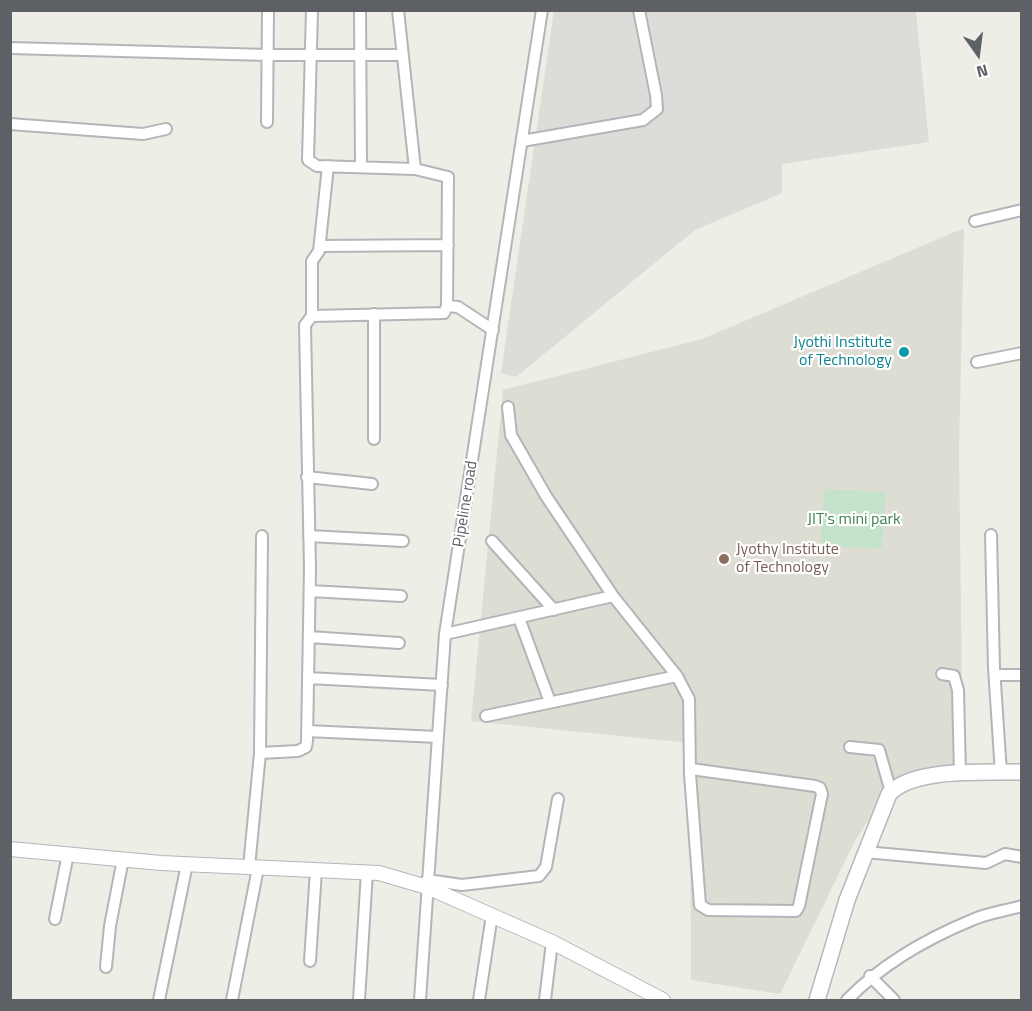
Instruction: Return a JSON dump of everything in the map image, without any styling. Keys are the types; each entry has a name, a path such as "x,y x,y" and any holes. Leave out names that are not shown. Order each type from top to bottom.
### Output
{"main road":[{"path":"817,1000 847,900 891,792 906,781 960,774 1022,772"}],"street":[{"path":"267,122 268,10"},
{"path":"312,10 308,159 317,166 415,169 448,177 447,306 444,313 312,316"},
{"path":"360,10 358,55 360,166"},
{"path":"398,10 401,55 415,169"},
{"name":"Pipeline road","path":"420,1000 446,634 542,10"},
{"path":"522,141 651,117 657,110 656,95 639,10"},
{"path":"10,48 268,55 401,55"},
{"path":"10,124 143,134 166,129"},
{"path":"260,753 298,751 306,747 310,591 305,325 312,316 312,261 320,246 328,166"},
{"path":"975,221 1022,210"},
{"path":"320,246 448,245"},
{"path":"447,306 458,307 493,330"},
{"path":"374,315 374,439"},
{"path":"977,362 1022,353"},
{"path":"508,407 511,435 546,496 613,596 677,676 690,704 691,769 701,908 796,911 800,906 822,794 820,788 691,769"},
{"path":"307,477 372,484"},
{"path":"991,535 1000,773"},
{"path":"232,1000 254,867 260,753 262,536"},
{"path":"309,536 404,541"},
{"path":"492,541 554,610"},
{"path":"310,591 401,596"},
{"path":"446,634 613,596"},
{"path":"519,618 550,702"},
{"path":"309,637 399,643"},
{"path":"942,674 954,676 958,690 960,774"},
{"path":"995,675 1022,675"},
{"path":"486,716 677,676"},
{"path":"308,678 442,685"},
{"path":"307,731 438,737"},
{"path":"850,747 879,750 891,792"},
{"path":"10,849 186,864 367,872 427,884 462,885 539,876 546,867 558,799"},
{"path":"865,852 986,863 1005,854 1022,857"},
{"path":"55,919 68,854"},
{"path":"106,967 110,926 123,859"},
{"path":"159,1000 186,864"},
{"path":"310,960 316,870"},
{"path":"359,1000 367,872"},
{"path":"427,884 552,942 663,1000"},
{"path":"847,1000 870,976 926,942 973,919 1021,909"},
{"path":"479,1000 492,915"},
{"path":"545,1000 552,942"},
{"path":"870,976 894,1000"}],"shaded area":[{"path":"554,11 916,11 929,142 782,164 782,193 695,230 516,377 501,373"},
{"name":"Jyothy Institute of Technology","path":"964,228 959,451 963,770 894,782 856,839 780,994 691,980 690,743 471,721 503,390 702,339"}],"green space":[{"name":"JIT's mini park","path":"824,489 886,492 882,548 820,547"}],"place":[{"name":"Jyothi Institute of Technology","path":"904,352"},
{"name":"Jyothy Institute of Technology","path":"724,559"}]}
